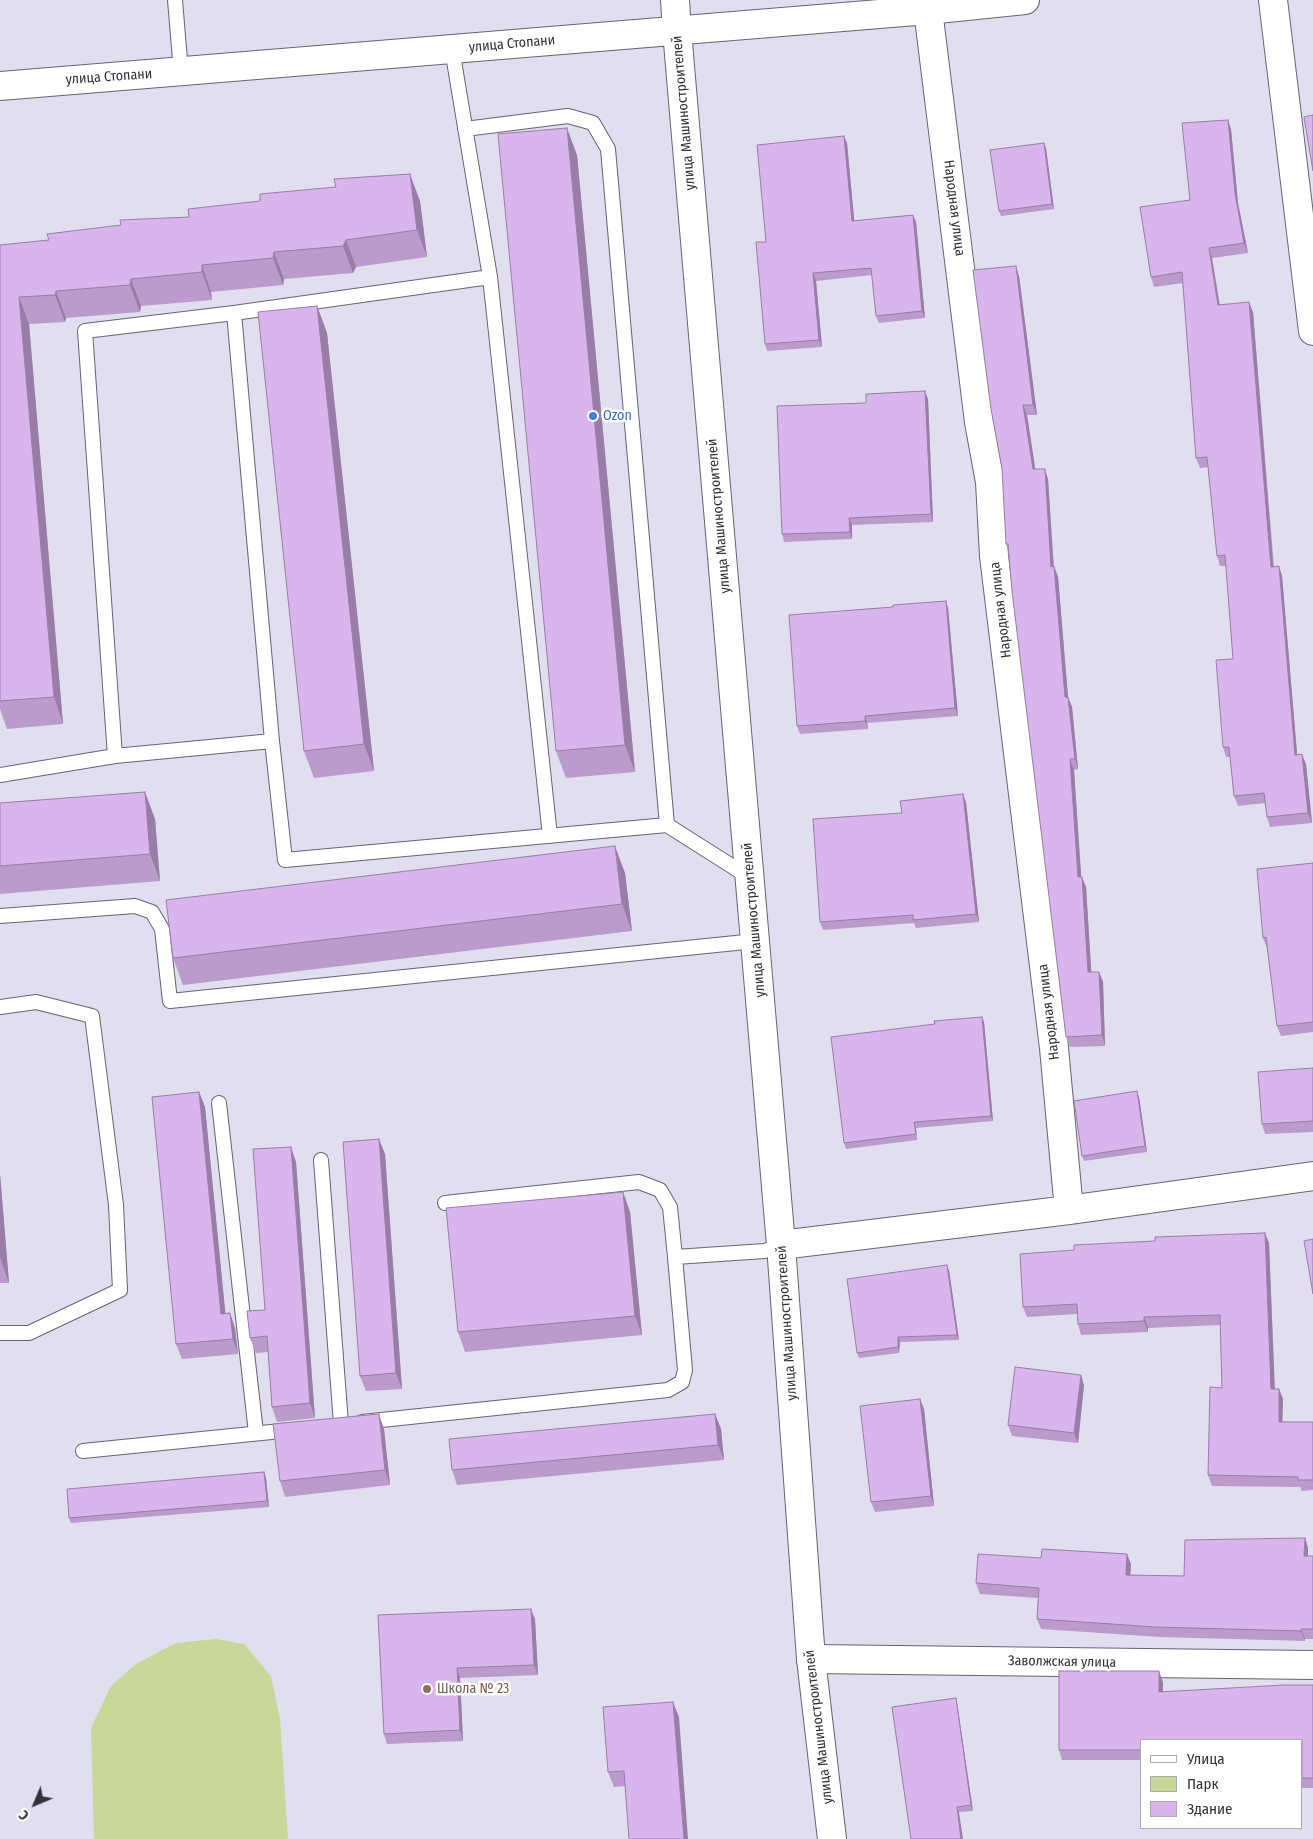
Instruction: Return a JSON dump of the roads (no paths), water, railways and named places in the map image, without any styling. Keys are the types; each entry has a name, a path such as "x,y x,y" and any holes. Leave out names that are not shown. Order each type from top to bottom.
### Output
{"street":[{"name":"улица Машиностроителей","path":"675,0 782,1245 811,1659 832,1839"},
{"name":"улица Стопани","path":"0,86 928,10 1025,0"},
{"path":"1273,0 1313,331"},
{"name":"Народная улица","path":"928,10 979,422 990,482 994,556 1054,1048 1069,1210"},
{"path":"782,1245 1069,1210 1313,1176"},
{"name":"Заволжская улица","path":"811,1659 1313,1665"}],"lane":[{"path":"175,0 181,72"},
{"path":"452,49 490,277 550,836"},
{"path":"465,129 568,116 593,123 608,149 667,825"},
{"path":"115,756 85,331 234,313 490,277"},
{"path":"234,313 272,741 285,860 667,825 750,878"},
{"path":"0,775 115,756 272,741"},
{"path":"0,916 135,906 152,912 162,929 170,1001 756,942"},
{"path":"0,1007 36,1002 92,1016 116,1205 120,1290 29,1333 0,1333"},
{"path":"220,1103 256,1433"},
{"path":"321,1160 336,1425 668,1390 682,1382 685,1370 670,1207 660,1190 639,1182 445,1203"},
{"path":"675,1257 765,1251 782,1245"},
{"path":"83,1451 303,1428"}],"place":[{"name":"Ozon","path":"593,416"},
{"name":"Школа № 23","path":"427,1689"}]}
